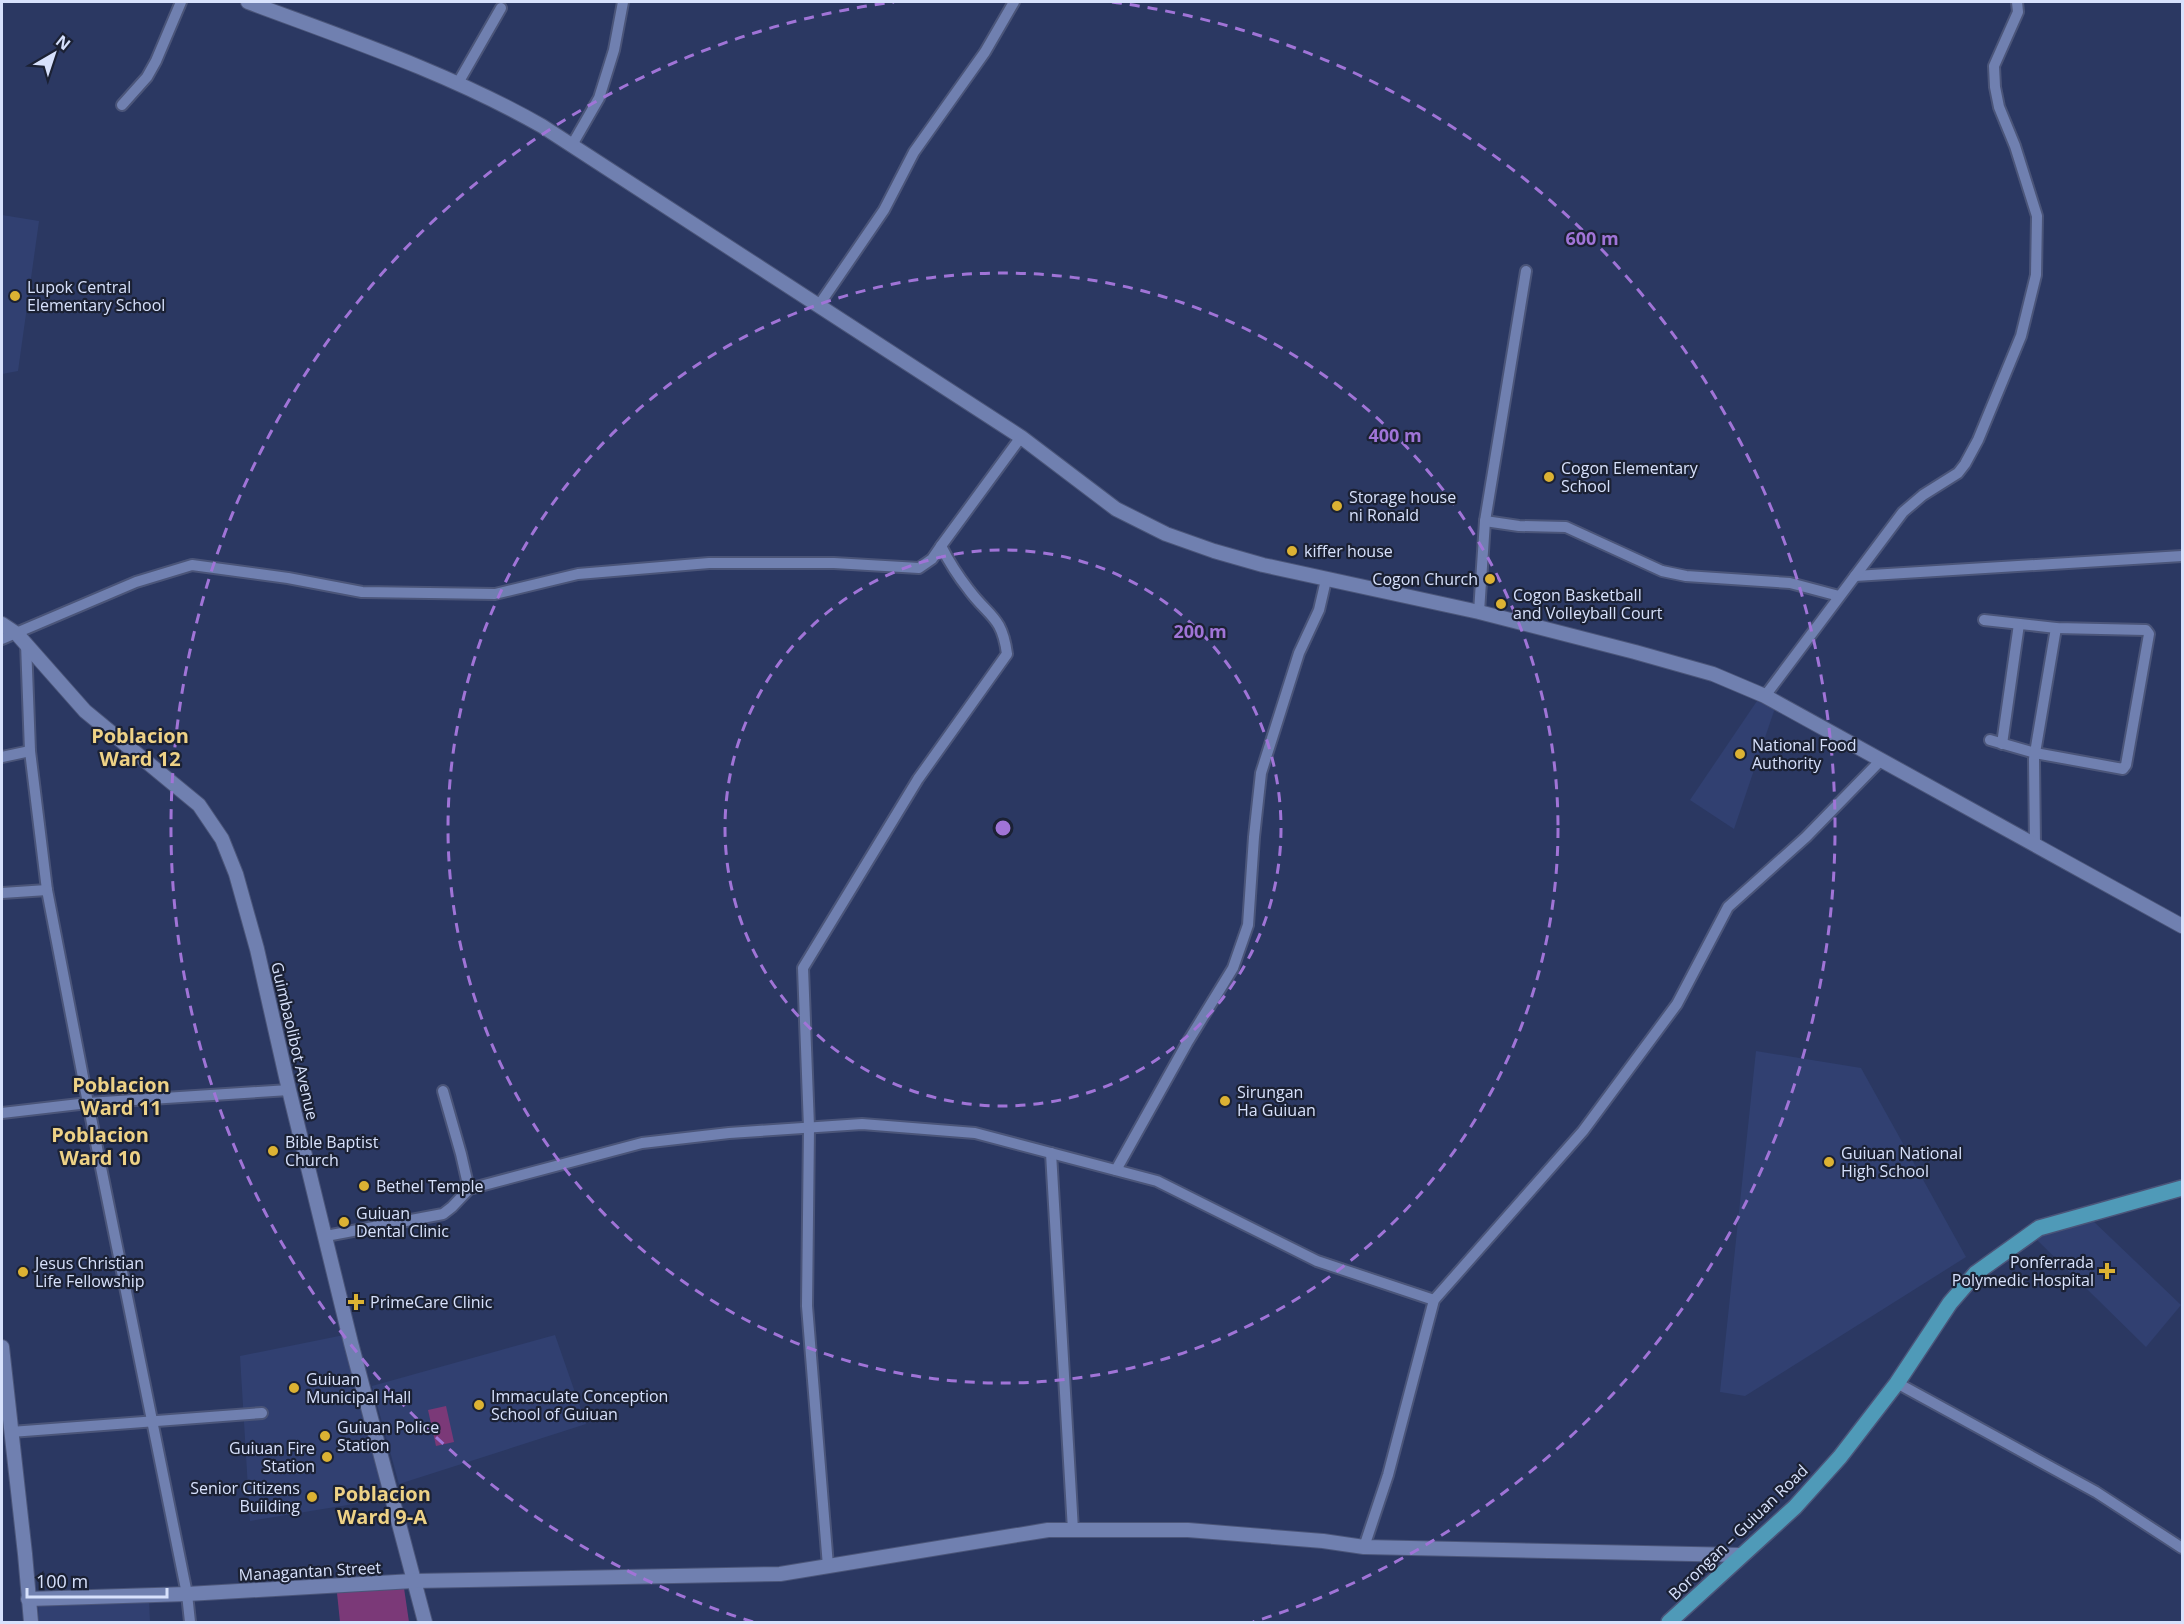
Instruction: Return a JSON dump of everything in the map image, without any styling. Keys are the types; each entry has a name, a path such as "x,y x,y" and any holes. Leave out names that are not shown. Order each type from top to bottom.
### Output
{"main road":[{"name":"Borongan – Guiuan Road","path":"1675,1620 1740,1555 1795,1507 1840,1457 1897,1383 1927,1336 1976,1273 2039,1228 2182,1188"}],"street":[{"path":"122,105 147,77 181,2"},
{"path":"248,2 420,67 501,102 572,145 1021,437 1116,509 1166,534 1223,554 1479,612 1713,674 1765,696 2182,926"},
{"path":"572,145 599,98 614,50 623,2"},
{"path":"819,305 884,210 914,152 985,52 1014,2"},
{"path":"1765,696 1903,512 1923,495 1958,473 1965,464 1978,440 2021,336 2036,275 2037,216 2015,146 1999,107 1994,66 2018,12 2017,2"},
{"path":"458,83 501,8"},
{"path":"1479,612 1485,521 1526,271"},
{"path":"2,639 22,638 136,582 192,565 288,578 362,592 495,594 578,574 709,563 834,563 919,568 932,560 1021,437"},
{"path":"1485,521 1519,526 1566,527 1662,571 1686,576 1790,583 1839,596"},
{"path":"828,1566 807,1306 808,1127 803,968 918,778 1007,654 1004,635 997,621 970,592 941,546"},
{"path":"1855,576 2182,556"},
{"path":"932,560 950,563"},
{"path":"1116,1170 1187,1043 1233,968 1248,925 1261,773 1299,654 1319,610 1326,579"},
{"path":"1984,620 2056,628 2146,630 2149,634 2126,765 2123,769 2035,753 1990,740"},
{"name":"Guimbaolibot Avenue","path":"2,624 22,638 85,711 199,805 222,839 236,874 257,949 289,1090 425,1623"},
{"path":"2002,744 2019,624"},
{"path":"2035,845 2035,753 2056,628"},
{"path":"22,638 30,751 47,890 187,1594 190,1623"},
{"path":"2,757 30,751"},
{"path":"1364,1547 1388,1475 1434,1300 1583,1131 1677,1004 1728,907 1806,837 1881,760"},
{"path":"2,893 47,890"},
{"path":"2,1113 88,1103 289,1090"},
{"path":"442,1091 469,1189"},
{"path":"326,1236 443,1214 469,1189 642,1143 729,1133 862,1124 975,1133 1157,1181 1317,1260 1434,1300"},
{"path":"1051,1153 1073,1530"},
{"path":"2,1347 31,1623"},
{"path":"1897,1383 2096,1492 2182,1548"},
{"path":"11,1432 262,1413"},
{"name":"Managantan Street","path":"28,1599 187,1594 413,1581 780,1574 1048,1530 1188,1530 1323,1541 1364,1547 1740,1555"}],"shaded area":[{"name":"Lupok Central Elementary School","path":"2,215 39,221 18,371 2,374"},
{"name":"National Food Authority","path":"1757,701 1775,708 1734,829 1690,800"},
{"name":"Guiuan National High School","path":"1756,1051 1861,1068 1966,1257 1745,1396 1720,1392"},
{"name":"Ponferrada Polymedic Hospital","path":"2091,1219 2181,1305 2146,1347 2034,1237"},
{"path":"344,1335 384,1499 250,1521 240,1356"},
{"name":"Immaculate Conception School of Guiuan","path":"555,1335 586,1424 399,1484 372,1386"},
{"path":"446,1406 454,1442 436,1446 428,1410"},
{"path":"404,1588 409,1622 340,1622 337,1593"},
{"path":"149,1600 150,1622 39,1622 38,1604"}],"place":[{"name":"Lupok Central Elementary School","path":"15,296"},
{"name":"Cogon Elementary School","path":"1549,477"},
{"name":"Storage house ni Ronald","path":"1337,506"},
{"name":"kiffer house","path":"1292,551"},
{"name":"Cogon Church","path":"1490,579"},
{"name":"Cogon Basketball and Volleyball Court","path":"1501,604"},
{"name":"National Food Authority","path":"1740,754"},
{"name":"Sirungan Ha Guiuan","path":"1225,1101"},
{"name":"Bible Baptist Church","path":"273,1151"},
{"name":"Guiuan National High School","path":"1829,1162"},
{"name":"Bethel Temple","path":"364,1186"},
{"name":"Guiuan Dental Clinic","path":"344,1222"},
{"name":"Ponferrada Polymedic Hospital","path":"2107,1271"},
{"name":"Jesus Christian Life Fellowship","path":"23,1272"},
{"name":"PrimeCare Clinic","path":"356,1302"},
{"name":"Guiuan Municipal Hall","path":"294,1388"},
{"name":"Immaculate Conception School of Guiuan","path":"479,1405"},
{"name":"Guiuan Police Station","path":"325,1436"},
{"name":"Guiuan Fire Station","path":"327,1457"},
{"name":"Senior Citizens Building","path":"312,1497"}],"district":[{"name":"Poblacion Ward 12","path":"140,748"},
{"name":"Poblacion Ward 11","path":"121,1096"},
{"name":"Poblacion Ward 10","path":"100,1146"},
{"name":"Poblacion Ward 9-A","path":"382,1506"}]}
